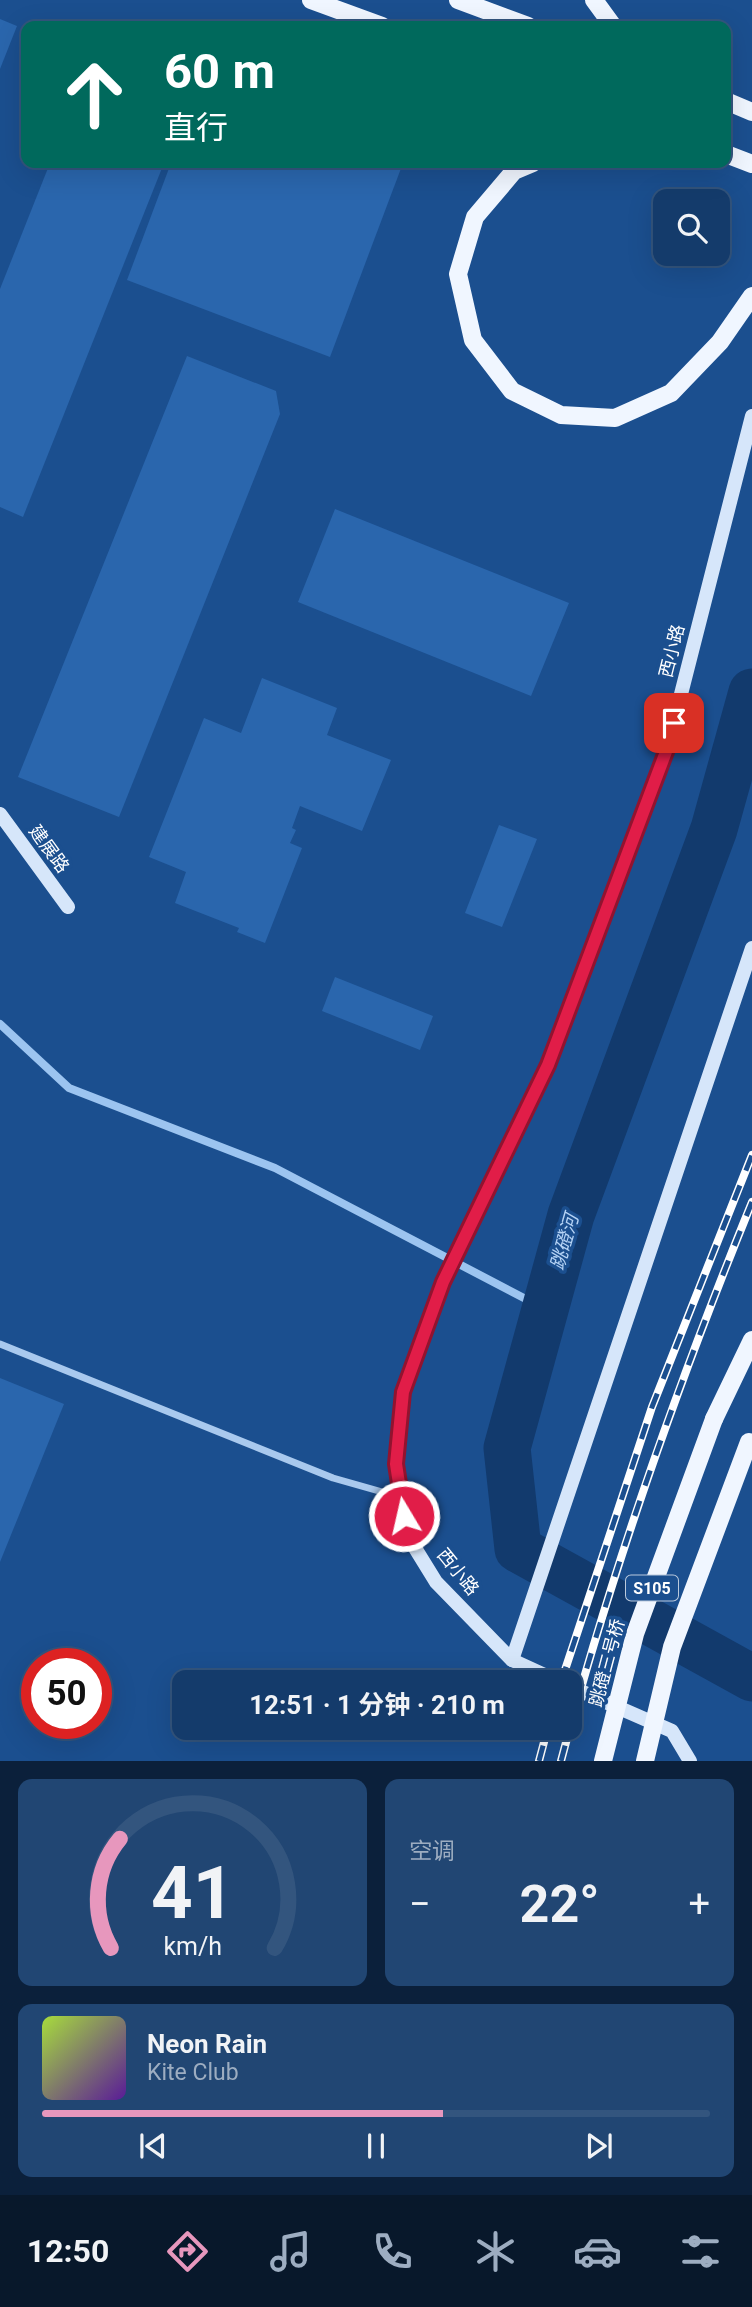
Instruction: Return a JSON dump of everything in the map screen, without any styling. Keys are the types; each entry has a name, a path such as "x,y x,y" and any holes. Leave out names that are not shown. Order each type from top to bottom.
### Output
{"main road":[{"path":"311,0 368,21"},
{"path":"458,0 515,21"},
{"path":"594,0 609,21"},
{"path":"731,103 752,112"},
{"path":"731,156 752,164"},
{"path":"521,168 514,171 475,217 458,274 473,340 512,390 561,415 615,418 671,393 720,342 752,296"},
{"name":"西小路","path":"534,1670 512,1660 436,1582 407,1535 396,1464 403,1392 443,1282 548,1065 667,749 752,416"},
{"name":"建展路","path":"0,814 68,907"},
{"path":"512,1660 752,948"},
{"name":"跳磴三号桥","path":"603,1761 635,1634 715,1419 752,1340"},
{"name":"S105","path":"645,1761 672,1647 750,1438"},
{"path":"582,1691 672,1731 690,1761"}],"street":[{"path":"0,1344 333,1478 401,1497"}],"building":[{"path":"0,19 17,26 0,69"},
{"path":"48,168 162,168 23,517 0,507 0,289"},
{"path":"169,168 401,168 330,357 127,280"},
{"path":"187,356 276,391 280,414 119,817 18,777"},
{"path":"335,509 569,603 531,696 298,602"},
{"path":"262,678 337,708 327,735 391,760 362,831 300,806 292,828 296,830 290,843 302,848 265,943 237,932 239,928 175,903 186,872 149,857 204,718 241,733"},
{"path":"499,825 537,839 502,927 465,913"},
{"path":"335,977 433,1016 420,1050 322,1011"},
{"path":"0,1378 64,1404 0,1562"}],"waterway":[{"name":"跳磴河","path":"752,692 714,829 571,1215 507,1448 518,1549 752,1678"},
{"path":"0,1024 69,1088 275,1168 545,1309"}],"railway":[{"path":"565,1670 652,1407 752,1155"},
{"path":"561,1761 602,1619 648,1478 698,1339 752,1202"},
{"path":"539,1761 545,1740"}],"route":[{"path":"404,1516 396,1464 403,1392 443,1282 548,1065 667,749 674,723"}]}
